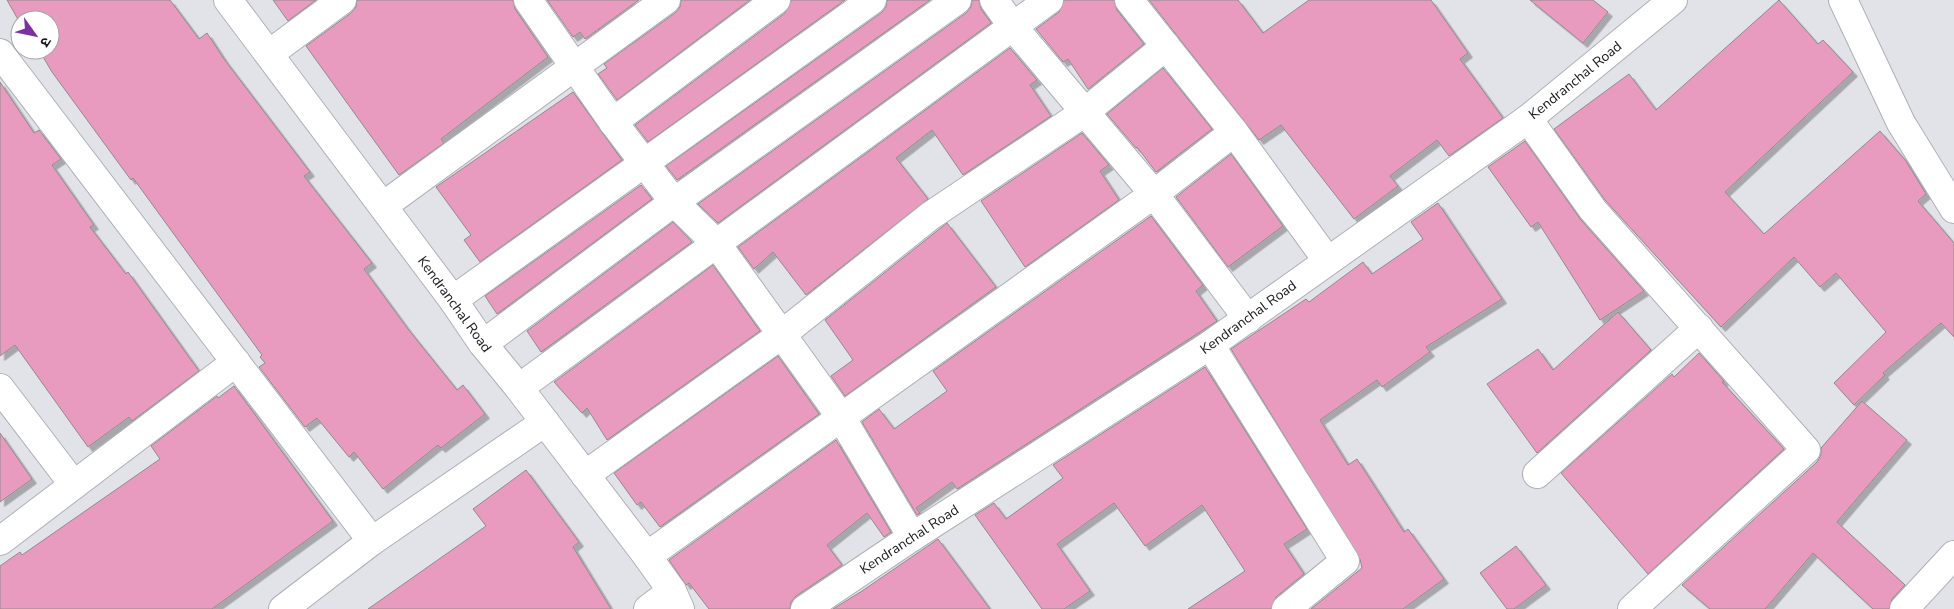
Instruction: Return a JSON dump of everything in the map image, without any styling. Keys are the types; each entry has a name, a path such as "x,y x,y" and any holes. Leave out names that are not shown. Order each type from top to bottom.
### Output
{"street":[{"name":"Kendranchal Road","path":"228,0 453,300 483,344 519,388 647,556 676,600"},
{"path":"268,54 342,0"},
{"path":"528,0 613,122 674,202 716,243 841,417 912,537"},
{"path":"383,206 666,0"},
{"path":"613,122 776,0"},
{"path":"453,300 872,0"},
{"path":"483,344 674,202 958,0"},
{"path":"994,0 1014,28 1154,194 1248,319"},
{"path":"519,388 1050,0"},
{"path":"1129,0 1234,132 1327,260"},
{"name":"Kendranchal Road","path":"805,609 912,537 1210,346 1327,260 1528,119 1673,0"},
{"path":"1843,0 1901,123 1954,209"},
{"path":"584,474 781,335 930,216 1085,112 1166,46"},
{"path":"0,53 372,541"},
{"path":"1528,119 1593,210 1806,450 1632,609"},
{"path":"647,556 1154,194 1234,132"},
{"path":"1537,474 1699,328"},
{"path":"1210,346 1346,561 1286,609"},
{"path":"0,541 236,362"},
{"path":"0,388 74,485"},
{"path":"282,609 372,541 545,422"},
{"path":"1904,609 1954,555"},
{"path":"648,609 676,600"}],"building":[{"path":"7,0 170,0 199,39 207,33 224,59 310,172 304,176 372,263 364,269 408,329 457,390 463,385 485,414 441,448 438,445 383,489 354,452 349,457 317,418 305,427 259,367 265,363 260,357 262,355 133,178 131,180 45,60 60,60 60,10 13,10"},
{"path":"273,0 316,0 288,21"},
{"path":"357,0 513,0 515,9 548,57 441,139 444,143 399,175 306,46 351,13 356,7"},
{"path":"547,0 639,0 585,39 580,32 573,37"},
{"path":"681,0 750,0 617,100 598,74 607,68 604,64 675,13 680,7"},
{"path":"791,0 845,0 648,142 635,125 785,13"},
{"path":"887,0 930,0 677,180 666,166 881,13 886,7"},
{"path":"972,0 979,0 981,9 991,23 718,223 698,204 966,13 971,7"},
{"path":"1064,0 1114,0 1117,10 1144,44 1088,89 1068,59 1063,62 1036,29 1059,12"},
{"path":"1149,0 1238,0 1263,33 1309,0 1431,0 1468,53 1460,59 1503,118 1449,156 1437,140 1390,176 1398,186 1354,219 1281,125 1259,140"},
{"path":"1530,0 1593,0 1608,12 1583,43"},
{"path":"1779,0 1818,44 1823,40 1853,72 1725,192 1764,234 1880,131 1906,161 1926,194 1918,201 1954,243 1954,337 1941,323 1883,373 1885,375 1854,405 1834,383 1886,332 1836,273 1820,287 1794,257 1721,327 1605,200 1554,129 1629,74 1656,110"},
{"path":"1010,48 1037,80 1030,85 1051,116 963,175 932,130 896,158 928,199 806,295 773,252 754,269 738,247"},
{"path":"1163,68 1212,129 1156,172 1137,147 1107,114"},
{"path":"0,82 34,133 39,130 61,159 52,165 94,225 90,227 126,274 128,272 199,371 132,421 129,417 88,447 15,345 0,356"},
{"path":"573,92 622,160 480,262 464,240 471,235 436,187"},
{"path":"1082,133 1109,165 1100,171 1119,200 1025,267 981,201"},
{"path":"1525,141 1581,220 1644,291 1600,320 1538,222 1531,227 1488,167"},
{"path":"1231,154 1283,226 1228,267 1176,197"},
{"path":"641,185 652,199 497,314 485,296"},
{"path":"1438,203 1502,299 1426,347 1430,352 1382,387 1377,380 1320,420 1348,465 1357,459 1404,532 1408,529 1444,579 1403,609 1311,609 1362,568 1360,559 1231,349 1306,299 1309,302 1363,262 1372,274 1423,239 1411,222"},
{"path":"1151,216 1203,285 1196,291 1217,321 957,489 952,482 916,508 920,513 917,515 862,422 879,409 894,429 947,391 933,371"},
{"path":"673,222 692,242 541,352 527,331"},
{"path":"947,223 996,287 845,396 831,376 853,360 825,320"},
{"path":"713,265 760,331 607,440 587,408 582,413 554,382"},
{"path":"1618,312 1651,350 1537,453 1487,384 1538,349 1553,370"},
{"path":"1699,353 1724,381 1722,382 1784,449 1648,574 1561,473 1672,374 1674,377"},
{"path":"778,356 819,414 660,527 641,502 637,505 614,473"},
{"path":"1205,367 1307,529 1284,544 1304,574 1276,597 1271,609 1188,609 1245,571 1202,505 1145,546 1114,503 1057,544 1090,591 1064,609 1042,609 975,515 994,503 1006,519 1063,478 1053,465"},
{"path":"234,386 333,521 212,609 0,609 0,566 20,552 22,555 160,459 151,446 217,396 218,398"},
{"path":"1862,401 1907,440 1837,522 1905,585 1892,599 1889,609 1873,609 1813,553 1765,609 1710,609 1682,585 1817,462 1821,455 1821,448"},
{"path":"0,433 32,479 0,502"},
{"path":"836,440 891,532 884,537 867,513 827,545 842,565 796,596 791,602 790,609 709,609 689,583 686,585 669,560"},
{"path":"526,470 579,542 573,547 611,609 368,609 486,526 473,509"},
{"path":"938,539 990,609 833,609 862,591"},
{"path":"1516,546 1546,585 1514,609 1507,609 1480,573"}]}
